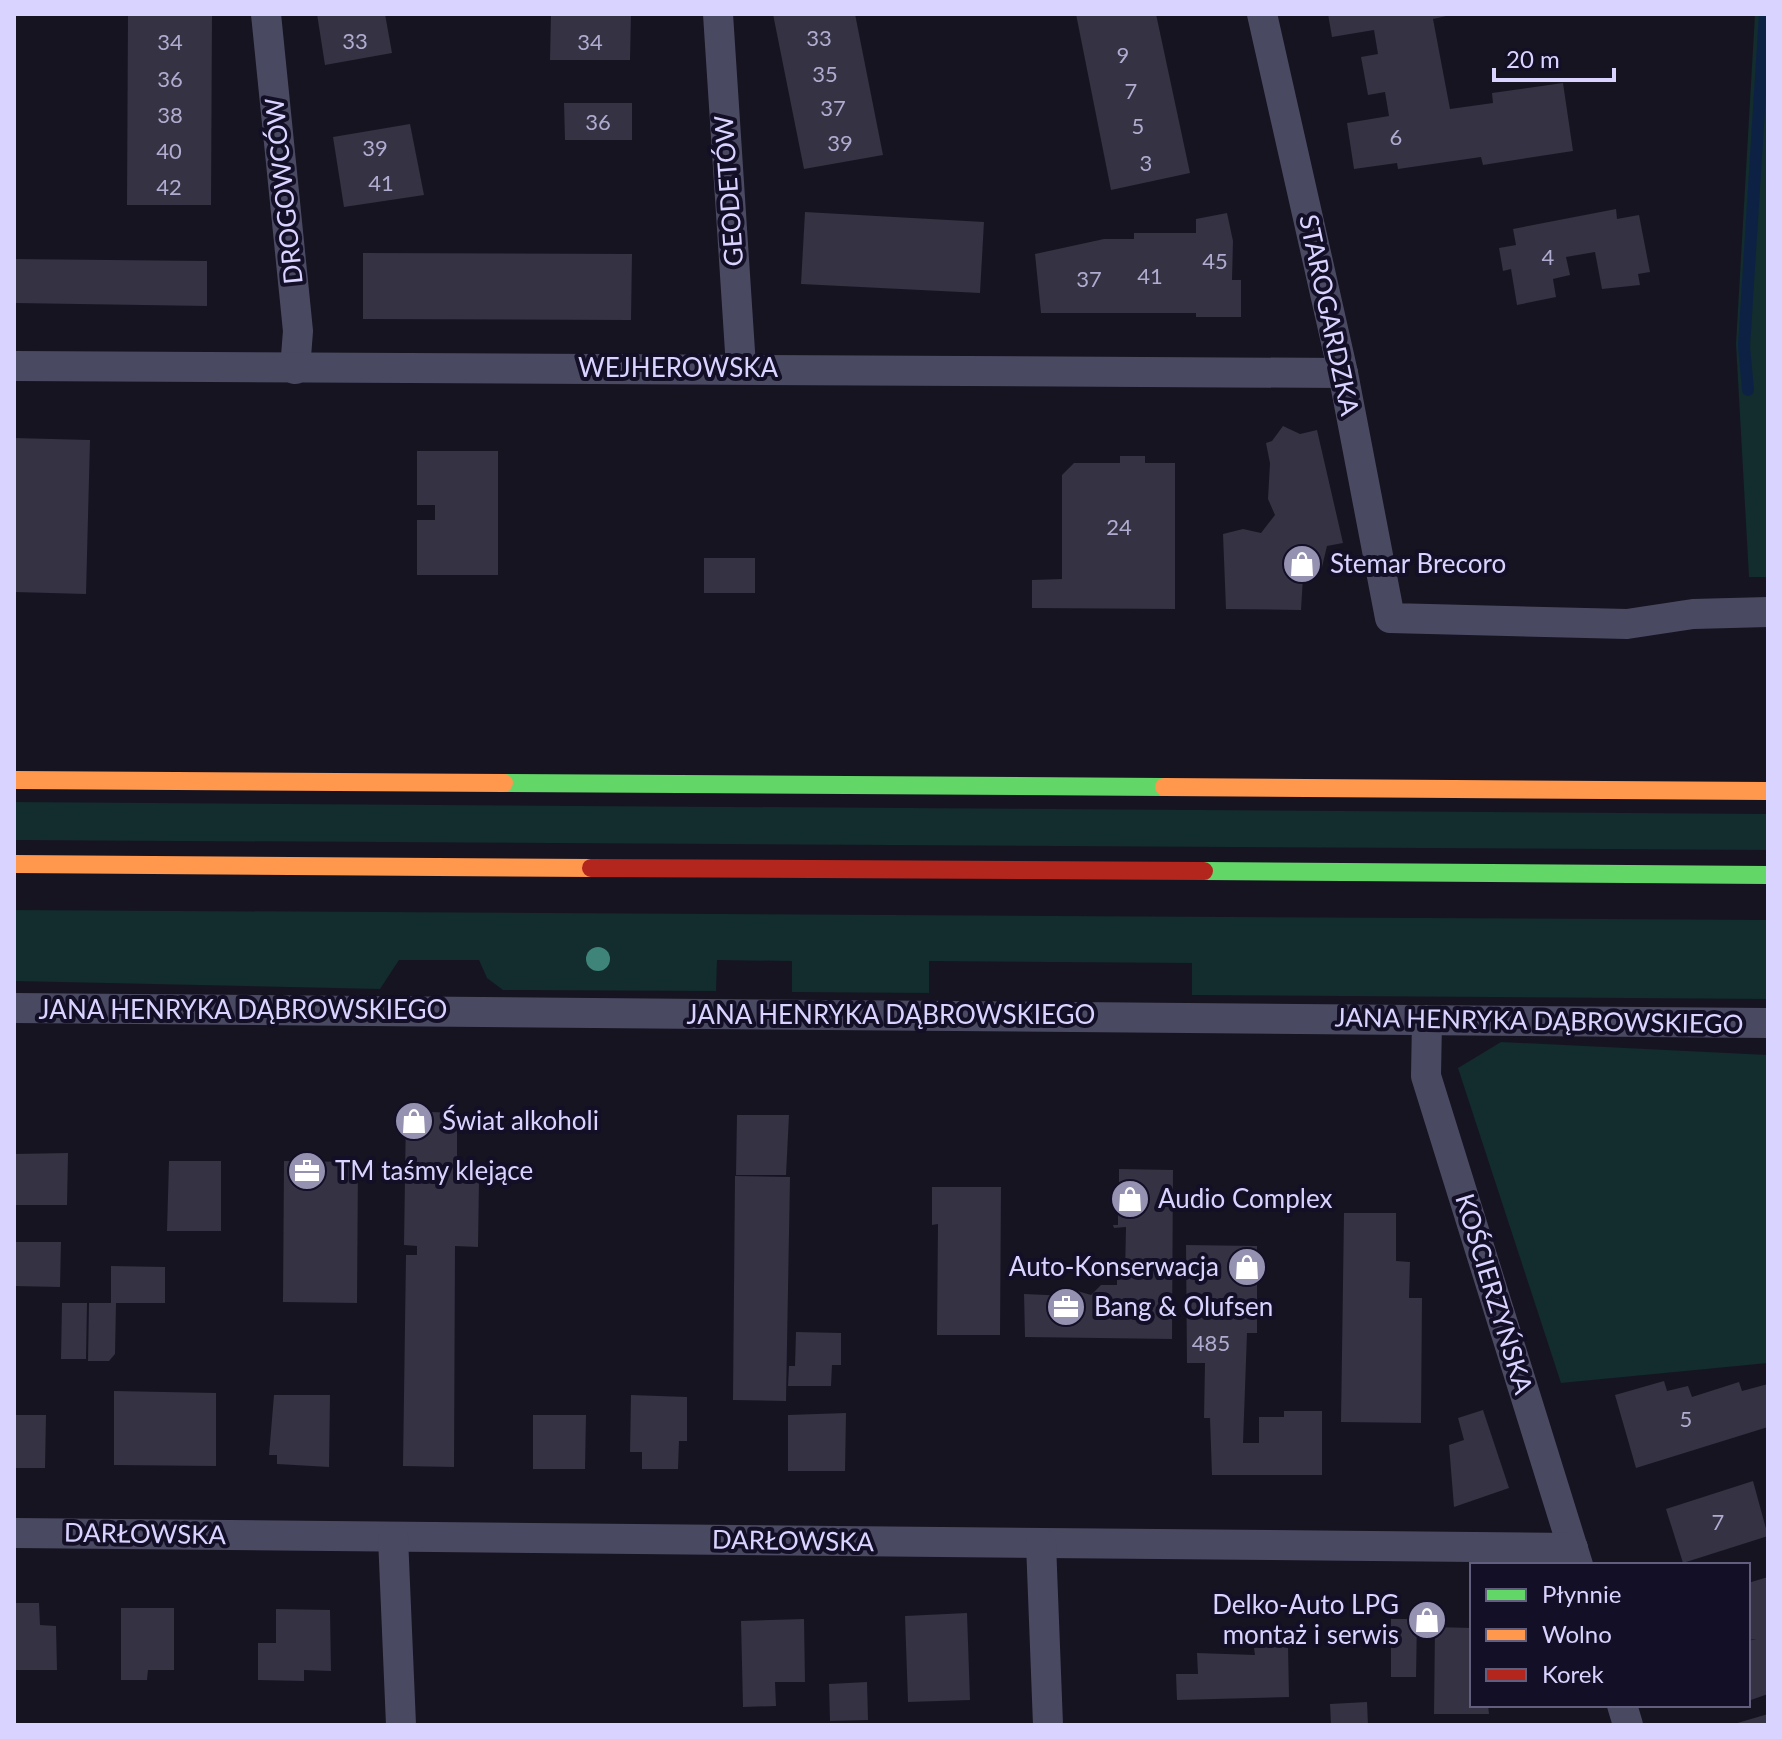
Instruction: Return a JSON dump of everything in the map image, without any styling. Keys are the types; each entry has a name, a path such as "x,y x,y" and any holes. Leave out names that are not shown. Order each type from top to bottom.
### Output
{"main road":[{"path":"14,780 1768,791"},
{"path":"14,864 1768,875"}],"street":[{"name":"DROGOWCÓW","path":"266,14 298,331 295,369"},
{"name":"GEODETÓW","path":"718,14 741,367"},
{"name":"STAROGARDZKA","path":"1262,14 1343,373 1390,618 1627,624 1693,614 1768,612"},
{"name":"WEJHEROWSKA","path":"14,366 295,369 741,367 1343,373"},
{"name":"JANA HENRYKA DĄBROWSKIEGO","path":"14,1008 1768,1023"},
{"name":"KOŚCIERZYŃSKA","path":"1427,1020 1426,1076 1576,1557"},
{"name":"DARŁOWSKA","path":"14,1533 1041,1543 1576,1557"},
{"path":"393,1537 401,1725"},
{"path":"1041,1543 1048,1725"}],"green space":[{"path":"1755,14 1768,14 1768,577 1749,577 1736,344"},
{"path":"14,802 1768,814 1768,850 14,840"},
{"path":"14,910 1768,920 1768,999 1192,995 1192,963 929,961 929,993 792,992 792,961 717,960 716,991 503,990 487,978 479,960 399,960 380,989 14,981"},
{"path":"1501,1042 1768,1055 1768,1363 1561,1383 1458,1068"}],"building":[{"path":"128,14 212,14 211,205 127,205"},
{"path":"317,14 385,14 392,53 325,65"},
{"path":"551,14 631,14 630,60 550,60"},
{"path":"773,14 855,14 883,155 804,169"},
{"path":"1076,14 1156,14 1190,173 1111,190"},
{"path":"1328,14 1455,14 1433,19 1450,109 1493,103 1492,93 1563,83 1573,151 1483,165 1481,157 1398,169 1397,163 1354,169 1347,123 1389,116 1385,92 1368,95 1361,57 1378,54 1374,30 1332,37"},
{"path":"564,103 632,103 632,140 565,140"},
{"path":"410,124 424,195 344,207 333,137"},
{"path":"1616,209 1617,219 1639,215 1650,272 1638,274 1640,285 1602,289 1595,252 1566,257 1570,275 1553,279 1556,297 1517,305 1511,269 1503,271 1499,248 1516,245 1513,229"},
{"path":"805,212 984,222 980,293 801,284"},
{"path":"1227,213 1233,241 1232,280 1241,280 1241,317 1196,317 1196,313 1041,313 1035,254 1104,239 1134,239 1134,233 1196,233 1196,219"},
{"path":"363,253 632,254 631,320 363,319"},
{"path":"14,259 207,261 207,306 14,303"},
{"path":"1283,426 1300,434 1317,430 1343,543 1327,546 1322,567 1303,577 1301,610 1226,609 1223,534 1243,529 1261,533 1275,515 1268,499 1270,463 1266,443 1272,441"},
{"path":"14,438 90,440 86,594 14,592"},
{"path":"417,451 498,451 498,575 417,575 417,520 435,520 435,505 417,505"},
{"path":"1120,456 1145,456 1145,463 1175,463 1175,609 1032,608 1032,580 1062,579 1062,475 1074,463 1120,463"},
{"path":"704,558 755,558 755,593 704,593"},
{"path":"406,1111 457,1113 457,1182 479,1181 478,1247 455,1246 454,1467 403,1466 406,1255 417,1255 417,1246 404,1245"},
{"path":"737,1115 789,1115 786,1175 736,1175"},
{"path":"68,1153 67,1205 14,1205 14,1154"},
{"path":"169,1161 221,1161 221,1231 167,1231"},
{"path":"284,1161 358,1162 357,1303 283,1302"},
{"path":"1119,1169 1173,1170 1172,1339 1025,1337 1024,1294 1069,1296 1074,1290 1091,1295 1101,1285 1117,1285 1117,1274 1125,1274 1126,1227 1114,1228 1113,1225 1118,1225 1118,1200 1114,1197 1119,1197"},
{"path":"735,1176 790,1177 786,1401 733,1400"},
{"path":"932,1187 1001,1187 1000,1335 937,1335 938,1224 932,1225"},
{"path":"1344,1213 1396,1213 1396,1261 1410,1262 1409,1298 1422,1298 1421,1423 1341,1422"},
{"path":"14,1242 61,1242 60,1287 14,1286"},
{"path":"1186,1245 1257,1246 1257,1333 1247,1333 1243,1443 1259,1443 1259,1417 1284,1417 1284,1411 1322,1411 1322,1475 1212,1475 1210,1418 1204,1418 1205,1363 1187,1363"},
{"path":"111,1266 165,1267 165,1303 116,1303 115,1354 109,1361 88,1361 89,1303 111,1303"},
{"path":"62,1303 87,1303 86,1359 61,1359"},
{"path":"796,1332 841,1333 841,1365 832,1365 831,1386 788,1386 789,1366 795,1366"},
{"path":"1664,1381 1667,1391 1688,1386 1692,1397 1739,1382 1742,1391 1768,1384 1768,1427 1636,1468 1615,1395"},
{"path":"114,1391 216,1393 216,1466 114,1465"},
{"path":"274,1395 330,1395 329,1467 277,1464 277,1455 269,1455"},
{"path":"631,1395 687,1397 687,1441 679,1441 678,1469 642,1469 642,1452 630,1452"},
{"path":"1483,1410 1509,1488 1454,1507 1449,1445 1464,1440 1458,1418"},
{"path":"846,1413 845,1471 788,1471 788,1415"},
{"path":"14,1415 46,1415 45,1468 14,1468"},
{"path":"533,1415 586,1415 585,1469 533,1469"},
{"path":"1753,1481 1768,1536 1683,1563 1666,1509"},
{"path":"1768,1577 1768,1694 1750,1700 1750,1640 1756,1639 1750,1640 1750,1582"},
{"path":"14,1603 39,1603 40,1625 56,1626 57,1670 14,1670"},
{"path":"121,1608 174,1608 174,1670 148,1670 147,1680 121,1680"},
{"path":"276,1609 330,1610 331,1671 304,1670 304,1681 258,1680 258,1643 276,1643"},
{"path":"967,1613 970,1700 908,1702 905,1616"},
{"path":"804,1619 805,1682 775,1682 776,1706 743,1707 741,1621"},
{"path":"1391,1619 1417,1619 1416,1677 1391,1677"},
{"path":"1435,1627 1470,1628 1470,1707 1488,1707 1489,1714 1434,1714"},
{"path":"1288,1646 1289,1697 1177,1700 1176,1674 1198,1674 1197,1653 1255,1655 1254,1648"},
{"path":"867,1682 868,1720 830,1721 829,1684"},
{"path":"1367,1702 1368,1725 1331,1725 1330,1704"},
{"path":"1768,1714 1768,1725 1734,1725 1734,1724"}],"waterway":[{"path":"1748,390 1744,346 1765,14"}],"traffic: fast":[{"path":"504,783 1164,787"},
{"path":"1204,871 1768,875"}],"traffic: slow":[{"path":"14,780 504,783"},
{"path":"1164,787 1768,791"},
{"path":"14,864 591,868"}],"traffic: jam":[{"path":"591,868 1204,871"}],"place":[{"name":"Stemar Brecoro","path":"1302,564"},
{"name":"Świat alkoholi","path":"414,1121"},
{"name":"TM taśmy klejące","path":"307,1171"},
{"name":"Audio Complex","path":"1130,1199"},
{"name":"Auto-Konserwacja","path":"1247,1267"},
{"name":"Bang & Olufsen","path":"1066,1307"},
{"name":"Delko-Auto LPG montaż i serwis","path":"1427,1620"}]}
